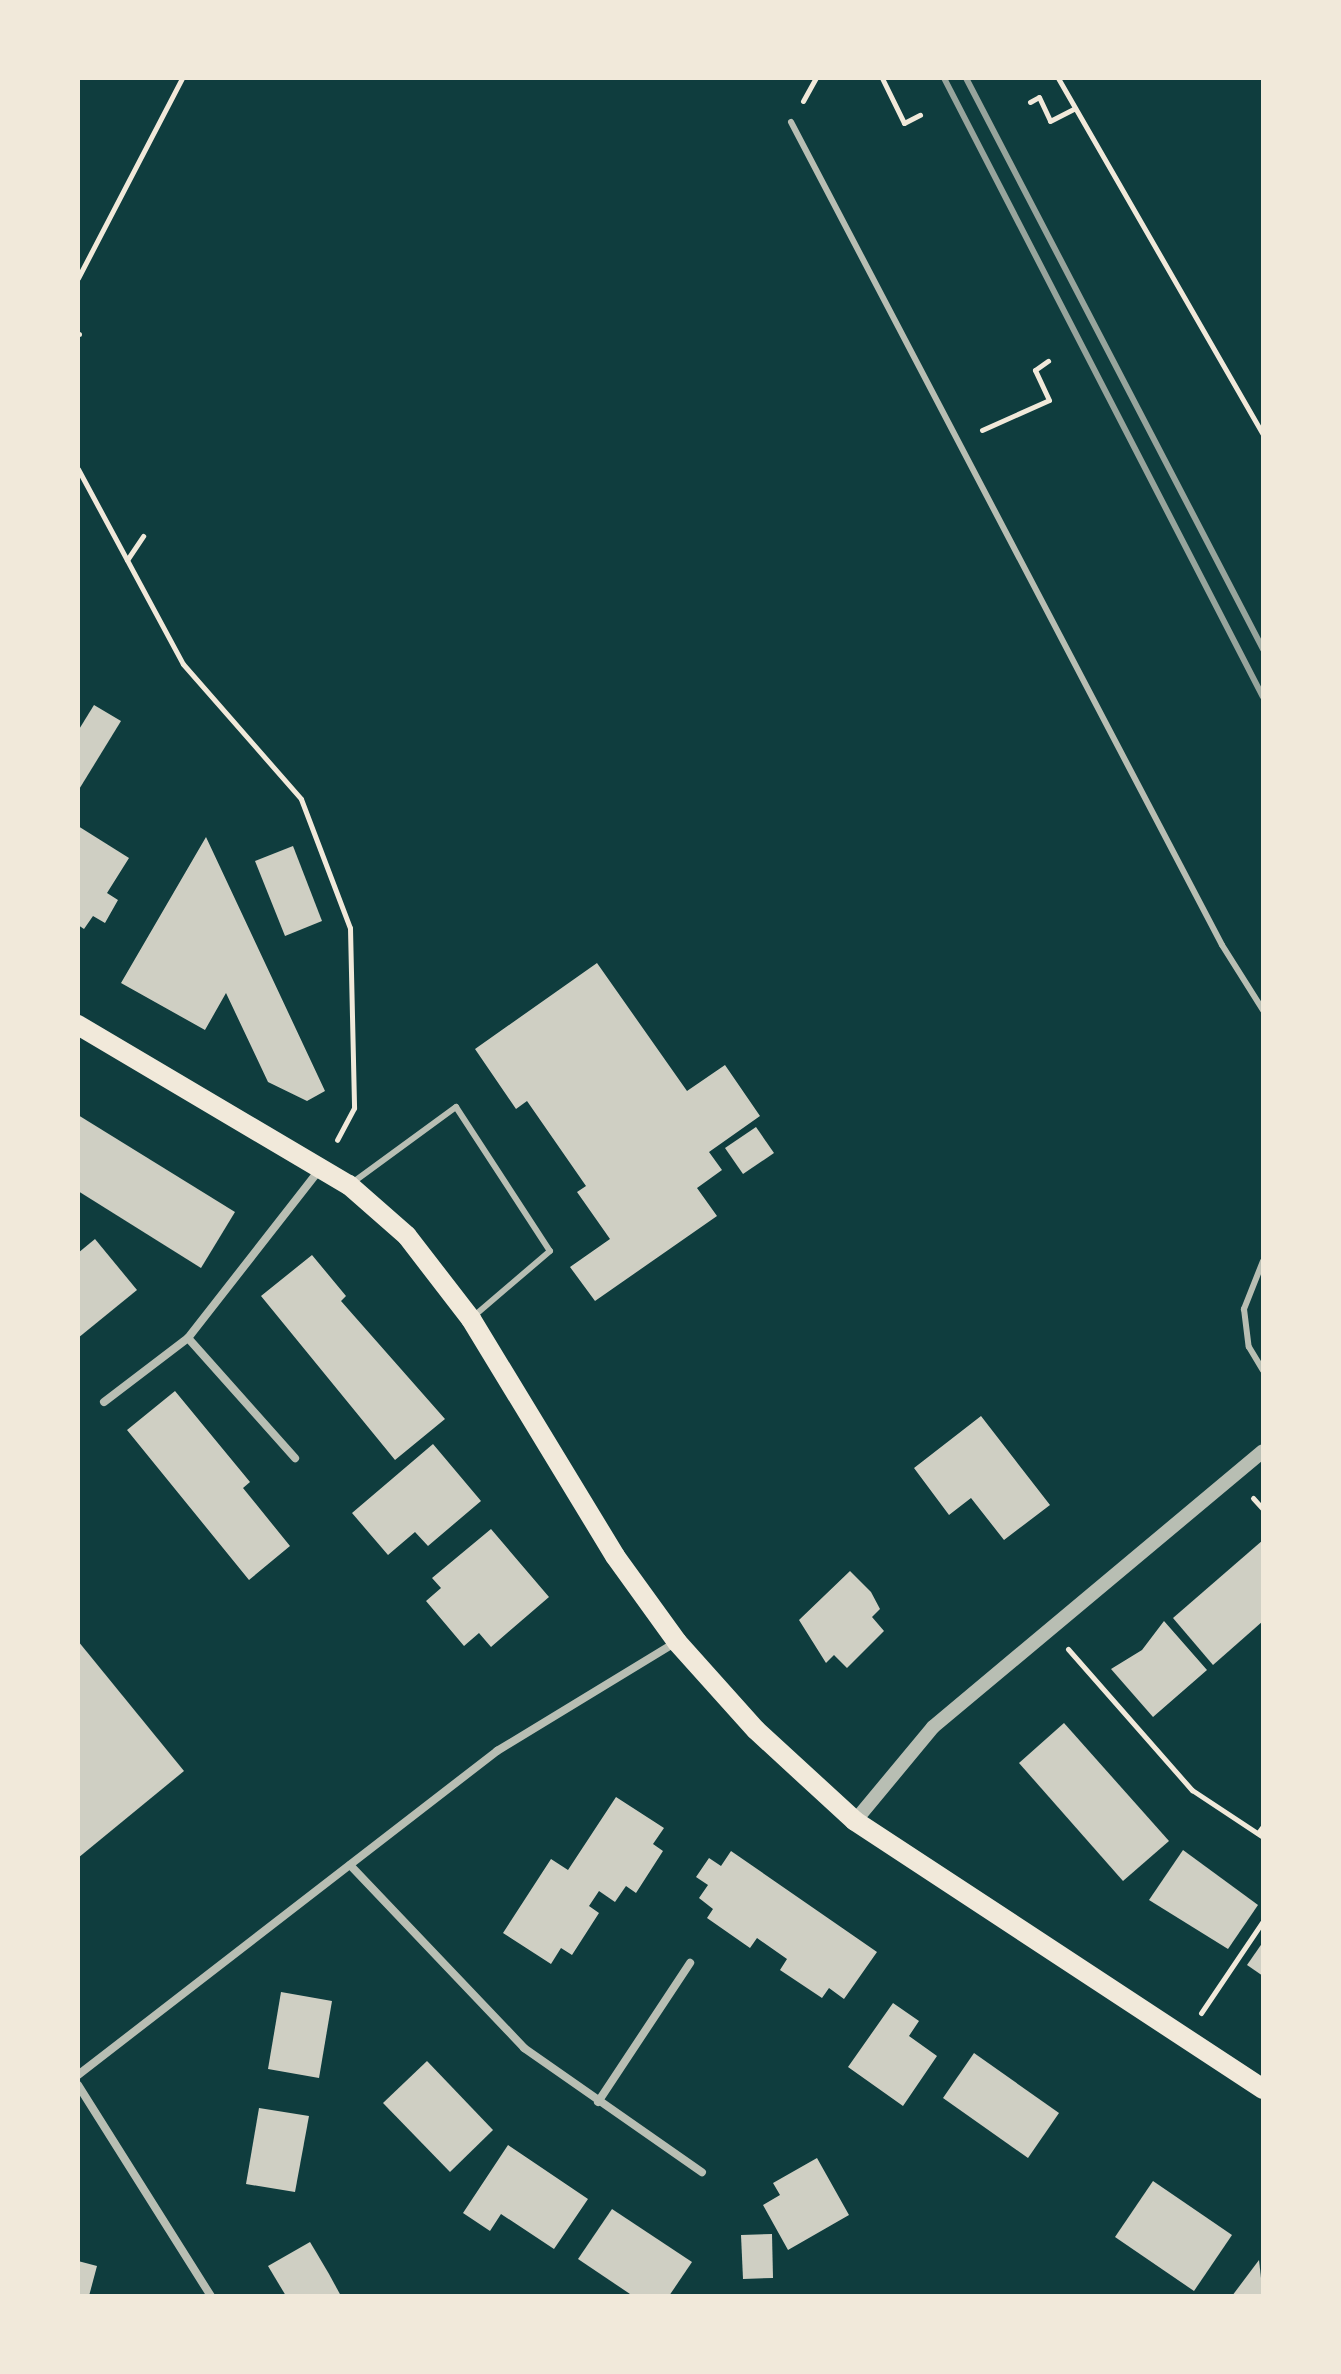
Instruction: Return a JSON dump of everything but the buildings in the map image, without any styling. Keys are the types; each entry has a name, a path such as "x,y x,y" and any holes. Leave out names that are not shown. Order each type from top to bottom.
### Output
{"main road":[{"path":"78,1025 321,1167 349,1185 407,1236 471,1319 615,1556 677,1642 756,1730 855,1821 1263,2089"}],"street":[{"path":"104,1402 188,1338 321,1167"},
{"path":"188,1338 295,1458"},
{"path":"855,1821 933,1727 1263,1451"},
{"path":"78,2075 497,1751 677,1642"},
{"path":"350,1865 524,2048 702,2172"},
{"path":"598,2102 690,1963"},
{"path":"78,2085 211,2296"}],"lane":[{"path":"791,122 1222,945 1263,1010"},
{"path":"349,1185 456,1107 550,1251 471,1319"},
{"path":"1263,1261 1244,1309 1249,1347 1263,1370"}],"path":[{"path":"78,278 182,78"},
{"path":"882,78 904,123 920,115"},
{"path":"1058,78 1263,434"},
{"path":"1030,102 1039,97 1050,121 1075,108"},
{"path":"959,440 1049,400 1035,370 1048,361"},
{"path":"78,469 183,664 301,799 350,928 354,1108 321,1167"},
{"path":"127,560 143,536"},
{"path":"1049,1627 1192,1790 1260,1835 1263,1826"},
{"path":"1184,2038 1263,1921"}],"railway":[{"path":"944,78 1263,697"},
{"path":"966,78 1263,649"}]}
